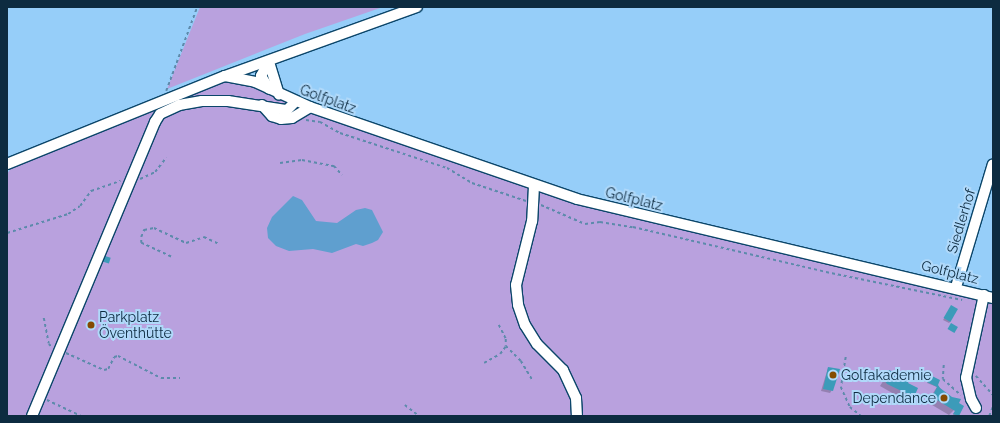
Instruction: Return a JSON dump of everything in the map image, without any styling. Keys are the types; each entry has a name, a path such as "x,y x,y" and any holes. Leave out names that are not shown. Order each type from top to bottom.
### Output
{"street":[{"path":"7,164 225,76 269,62 417,7"},
{"path":"269,62 261,76 270,89"},
{"path":"269,62 279,94"},
{"name":"Golfplatz","path":"225,76 244,79 270,89 295,102 534,186 627,213 956,287 989,296"},
{"path":"32,416 155,122 166,110 202,101 228,100 287,110 295,102"},
{"path":"262,105 272,116 281,119 292,118 310,107"},
{"name":"Siedlerhof","path":"956,287 993,164"},
{"path":"534,186 532,221 516,284 518,304 525,325 537,344 563,370 576,398 577,416"},
{"path":"973,404 967,387 967,371 989,296"}],"path":[{"path":"167,82 197,7"},
{"path":"7,233 68,214 80,206 91,191 100,186 131,180 140,180 156,172 166,158"},
{"path":"280,163 302,160 334,166 342,175"},
{"path":"171,256 141,243 140,237 144,230 154,228 186,243 204,237 219,244"},
{"path":"44,318 48,344 104,370 108,369 114,357 118,356 161,378 180,378"},
{"path":"484,363 500,354 506,346 506,339 499,325"},
{"path":"506,346 520,361 533,382"},
{"path":"846,357 841,386 850,408 861,416"},
{"path":"944,365 943,378 953,390 973,404"},
{"path":"967,371 993,395"},
{"path":"40,396 81,416"},
{"path":"405,405 419,416"},
{"path":"989,416 993,406"}],"shaded area":[{"path":"200,7 383,7 305,34 167,89"},
{"path":"229,80 236,80 533,189 993,301 993,416 7,416 7,174 11,168"}],"water":[{"path":"293,196 302,200 316,221 337,223 356,210 365,208 372,210 383,232 378,240 372,243 363,246 356,244 332,253 313,249 289,251 276,246 268,238 267,228 272,217"}],"building":[{"path":"105,256 111,258 109,264 103,262"},
{"path":"951,305 958,309 950,322 944,318"},
{"path":"951,323 958,327 954,333 948,329"},
{"name":"Golfakademie","path":"828,367 840,369 833,391 823,389"},
{"path":"889,370 893,372 892,375 909,381 908,383 918,388 914,397 887,384 884,380"},
{"name":"Dependance","path":"930,375 940,380 938,385 940,388 952,397 961,399 959,403 964,406 959,416 953,414 955,411 932,397 937,387 927,382"}],"place":[{"name":"Parkplatz Öventhütte","path":"91,325"},
{"name":"Golfakademie","path":"833,375"},
{"name":"Dependance","path":"944,398"}]}
